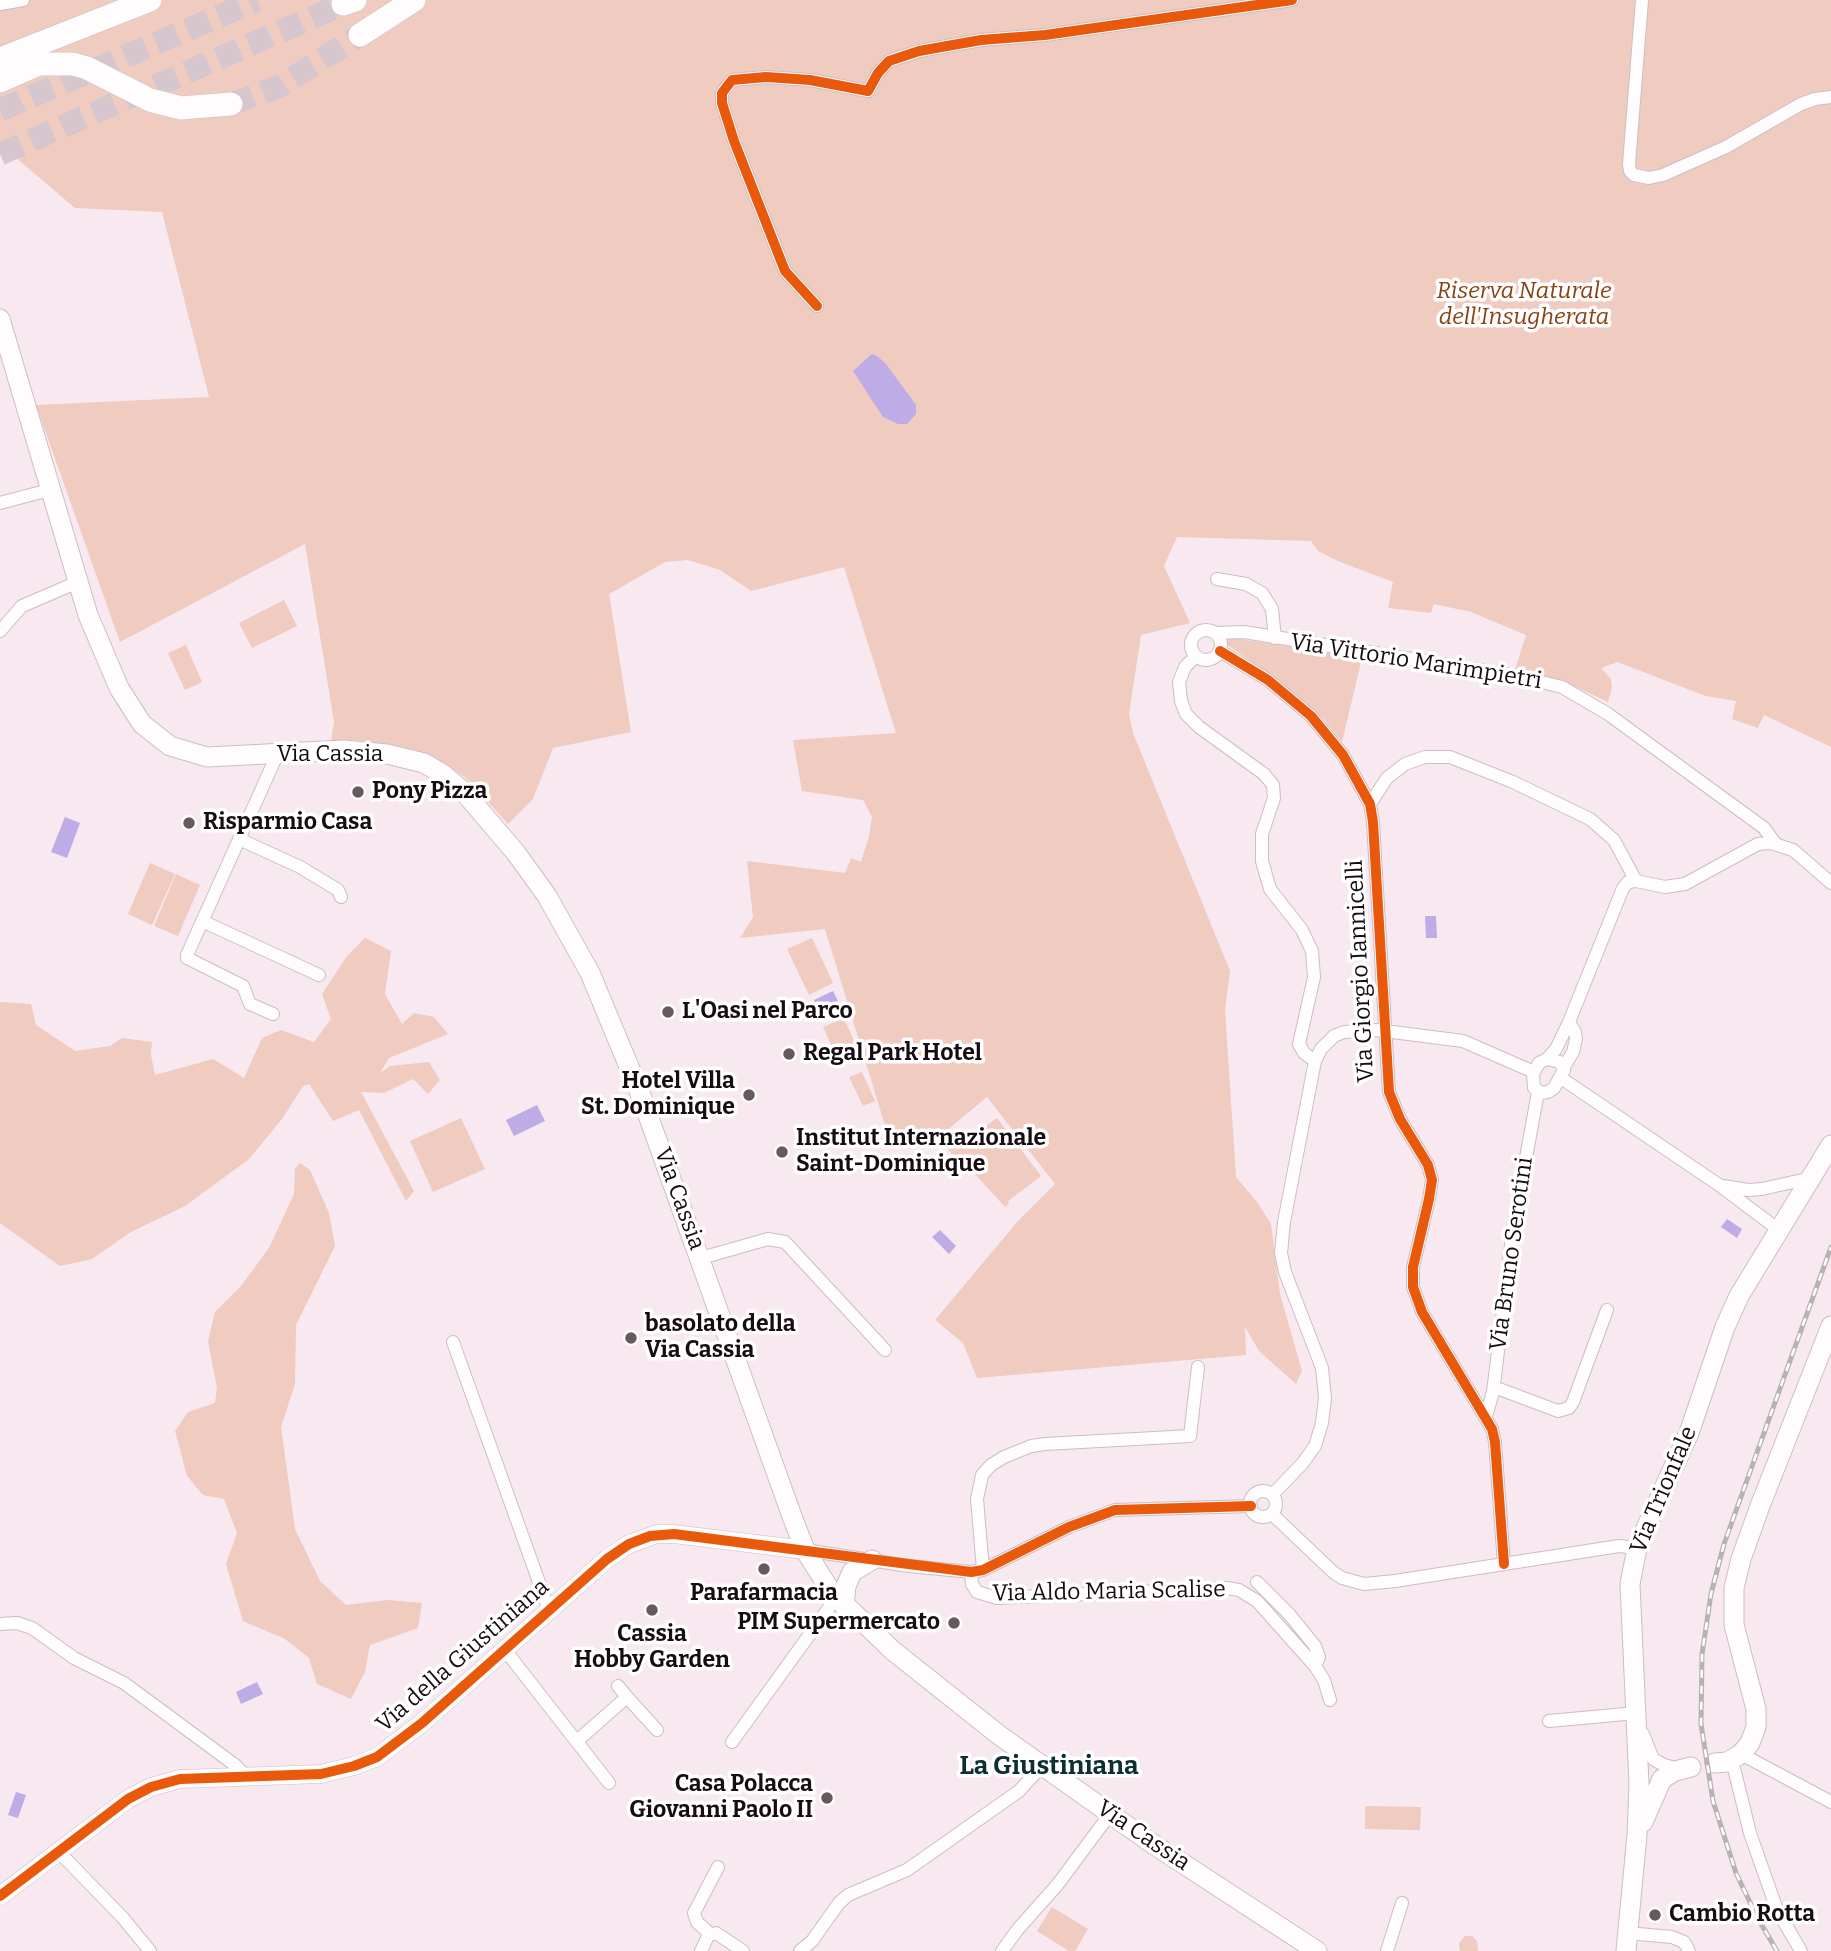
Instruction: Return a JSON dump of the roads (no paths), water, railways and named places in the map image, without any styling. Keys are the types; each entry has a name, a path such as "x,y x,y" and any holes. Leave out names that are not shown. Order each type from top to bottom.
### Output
{"highway":[{"path":"0,59 150,0"},
{"path":"360,35 414,0"},
{"path":"0,81 39,64 73,64 87,68 150,100 181,108 231,104"}],"main road":[{"name":"Via Cassia","path":"0,319 49,490 99,643 111,671 137,717 153,735 176,749 202,757 344,750 387,754 418,761 454,782 493,824 547,895 590,973 640,1093 805,1550 820,1577 840,1602 929,1681 1042,1766 1317,1951"},
{"name":"Via Trionfale","path":"1626,1942 1637,1835 1636,1713 1630,1584 1637,1548 1689,1433 1732,1310 1831,1145"},
{"path":"1729,1759 1754,1735 1756,1719 1734,1625 1733,1601 1737,1575 1778,1460 1831,1326"},
{"path":"840,1602 852,1572 872,1560"},
{"path":"1637,1835 1659,1783 1667,1775 1685,1768"}],"street":[{"path":"0,4 23,0"},
{"path":"817,306 785,271 725,115 722,93 732,80 766,77 810,80 868,91 878,73 889,61 919,51 981,40 1045,36 1292,0"},
{"path":"1642,0 1629,164 1630,171 1634,174 1645,178 1663,175 1721,149 1803,103 1831,97"},
{"path":"0,503 49,490"},
{"path":"1217,579 1246,584 1262,593 1272,609 1275,638"},
{"path":"0,631 22,606 78,582"},
{"path":"1201,630 1211,630 1221,641 1220,651 1209,660 1195,656 1191,647 1193,637 1201,630"},
{"name":"Via Vittorio Marimpietri","path":"1215,633 1238,632 1517,676 1562,687 1608,714 1764,828 1775,843"},
{"path":"1220,651 1268,680 1311,716 1343,755 1370,804 1387,778 1405,764 1430,756 1455,758 1590,818 1614,840 1636,881"},
{"path":"1195,656 1185,667 1179,682 1181,701 1188,717 1264,774 1273,785 1274,798 1262,834 1262,862 1270,889 1302,930 1314,955 1314,977 1299,1044 1304,1054 1315,1060"},
{"path":"273,1014 250,1004 243,986 187,958 187,955 277,755"},
{"name":"Via Giorgio Iannicelli","path":"1370,804 1391,1100 1427,1165 1432,1180 1413,1267 1414,1292 1422,1312 1486,1416 1495,1442 1504,1564"},
{"path":"239,839 299,867 338,890 341,897"},
{"path":"1569,1022 1576,1032 1573,1052 1550,1091 1538,1092 1533,1083 1534,1072 1539,1063 1556,1049 1623,888 1630,881 1665,887 1685,884 1758,844 1775,843 1796,852 1831,883"},
{"path":"202,921 319,975"},
{"path":"1272,1495 1302,1464 1315,1446 1322,1423 1325,1398 1322,1368 1285,1272 1282,1257 1284,1222 1315,1060 1324,1045 1338,1034 1356,1030 1384,1030 1454,1039 1477,1046 1534,1072"},
{"path":"1547,1059 1559,1061 1562,1073 1779,1230"},
{"name":"Via Bruno Serotini","path":"1486,1416 1494,1387 1513,1229 1538,1092"},
{"path":"1719,1185 1748,1190 1811,1178"},
{"path":"701,1258 768,1239 785,1242 885,1350"},
{"path":"1494,1387 1555,1410 1569,1408 1607,1310"},
{"path":"453,1342 549,1610"},
{"path":"977,1571 977,1499 982,1475 991,1465 1004,1457 1045,1444 1190,1436 1198,1367"},
{"path":"1265,1491 1272,1495 1276,1504 1272,1514 1266,1517 1253,1512 1252,1498 1257,1493 1265,1491"},
{"path":"805,1550 977,1571 1069,1527 1115,1510 1251,1506"},
{"path":"1272,1514 1333,1572 1353,1582 1395,1581 1619,1546 1637,1548"},
{"name":"Via della Giustiniana","path":"0,1896 128,1799 151,1787 180,1779 321,1774 377,1757 422,1723 614,1553 629,1545 657,1534 674,1534 805,1550"},
{"name":"Via Aldo Maria Scalise","path":"977,1571 974,1589 992,1598 1227,1588 1239,1590 1257,1601 1315,1666 1324,1680 1329,1700"},
{"name":"Via Aldo Maria Scalise","path":"1257,1582 1289,1614 1315,1646 1319,1657 1315,1666"},
{"path":"732,1742 840,1602"},
{"path":"0,1624 17,1623 32,1628 74,1658 131,1688 247,1777"},
{"path":"505,1650 609,1783"},
{"path":"618,1686 657,1730"},
{"path":"577,1741 627,1697"},
{"path":"1549,1721 1636,1713 1650,1757 1664,1765 1685,1768"},
{"path":"215,1751 224,1777"},
{"path":"1729,1759 1831,1802"},
{"path":"1729,1759 1750,1833 1777,1910 1801,1951"},
{"path":"800,1951 812,1941 839,1903 848,1895 907,1870 1019,1791 1042,1766"},
{"path":"1002,1951 1058,1884 1110,1814"},
{"path":"59,1852 123,1917 150,1951"},
{"path":"718,1867 694,1913 697,1922 710,1934 720,1934 743,1951"},
{"path":"1387,1951 1402,1903"},
{"path":"701,1951 710,1934"},
{"path":"1626,1942 1672,1937 1684,1942 1689,1951"}],"tunnel":[{"path":"0,110 257,0"},
{"path":"0,154 343,4"},
{"path":"231,104 280,86 360,35"}],"railway":[{"path":"1777,1951 1736,1873 1713,1801 1701,1724 1702,1654 1711,1594 1724,1544 1831,1247"}],"place":[{"name":"Pony Pizza","path":"358,792"},
{"name":"Risparmio Casa","path":"189,823"},
{"name":"L'Oasi nel Parco","path":"668,1012"},
{"name":"Regal Park Hotel","path":"789,1054"},
{"name":"Hotel Villa St. Dominique","path":"749,1095"},
{"name":"Institut Internazionale Saint-Dominique","path":"782,1152"},
{"name":"basolato della Via Cassia","path":"631,1338"},
{"name":"Parafarmacia","path":"764,1569"},
{"name":"Cassia Hobby Garden","path":"652,1610"},
{"name":"PIM Supermercato","path":"954,1623"},
{"name":"Casa Polacca Giovanni Paolo II","path":"827,1798"},
{"name":"Cambio Rotta","path":"1655,1915"}],"district":[{"name":"La Giustiniana","path":"1049,1767"}],"park label":[{"name":"Riserva Naturale dell'Insugherata","path":"1524,305"}]}
